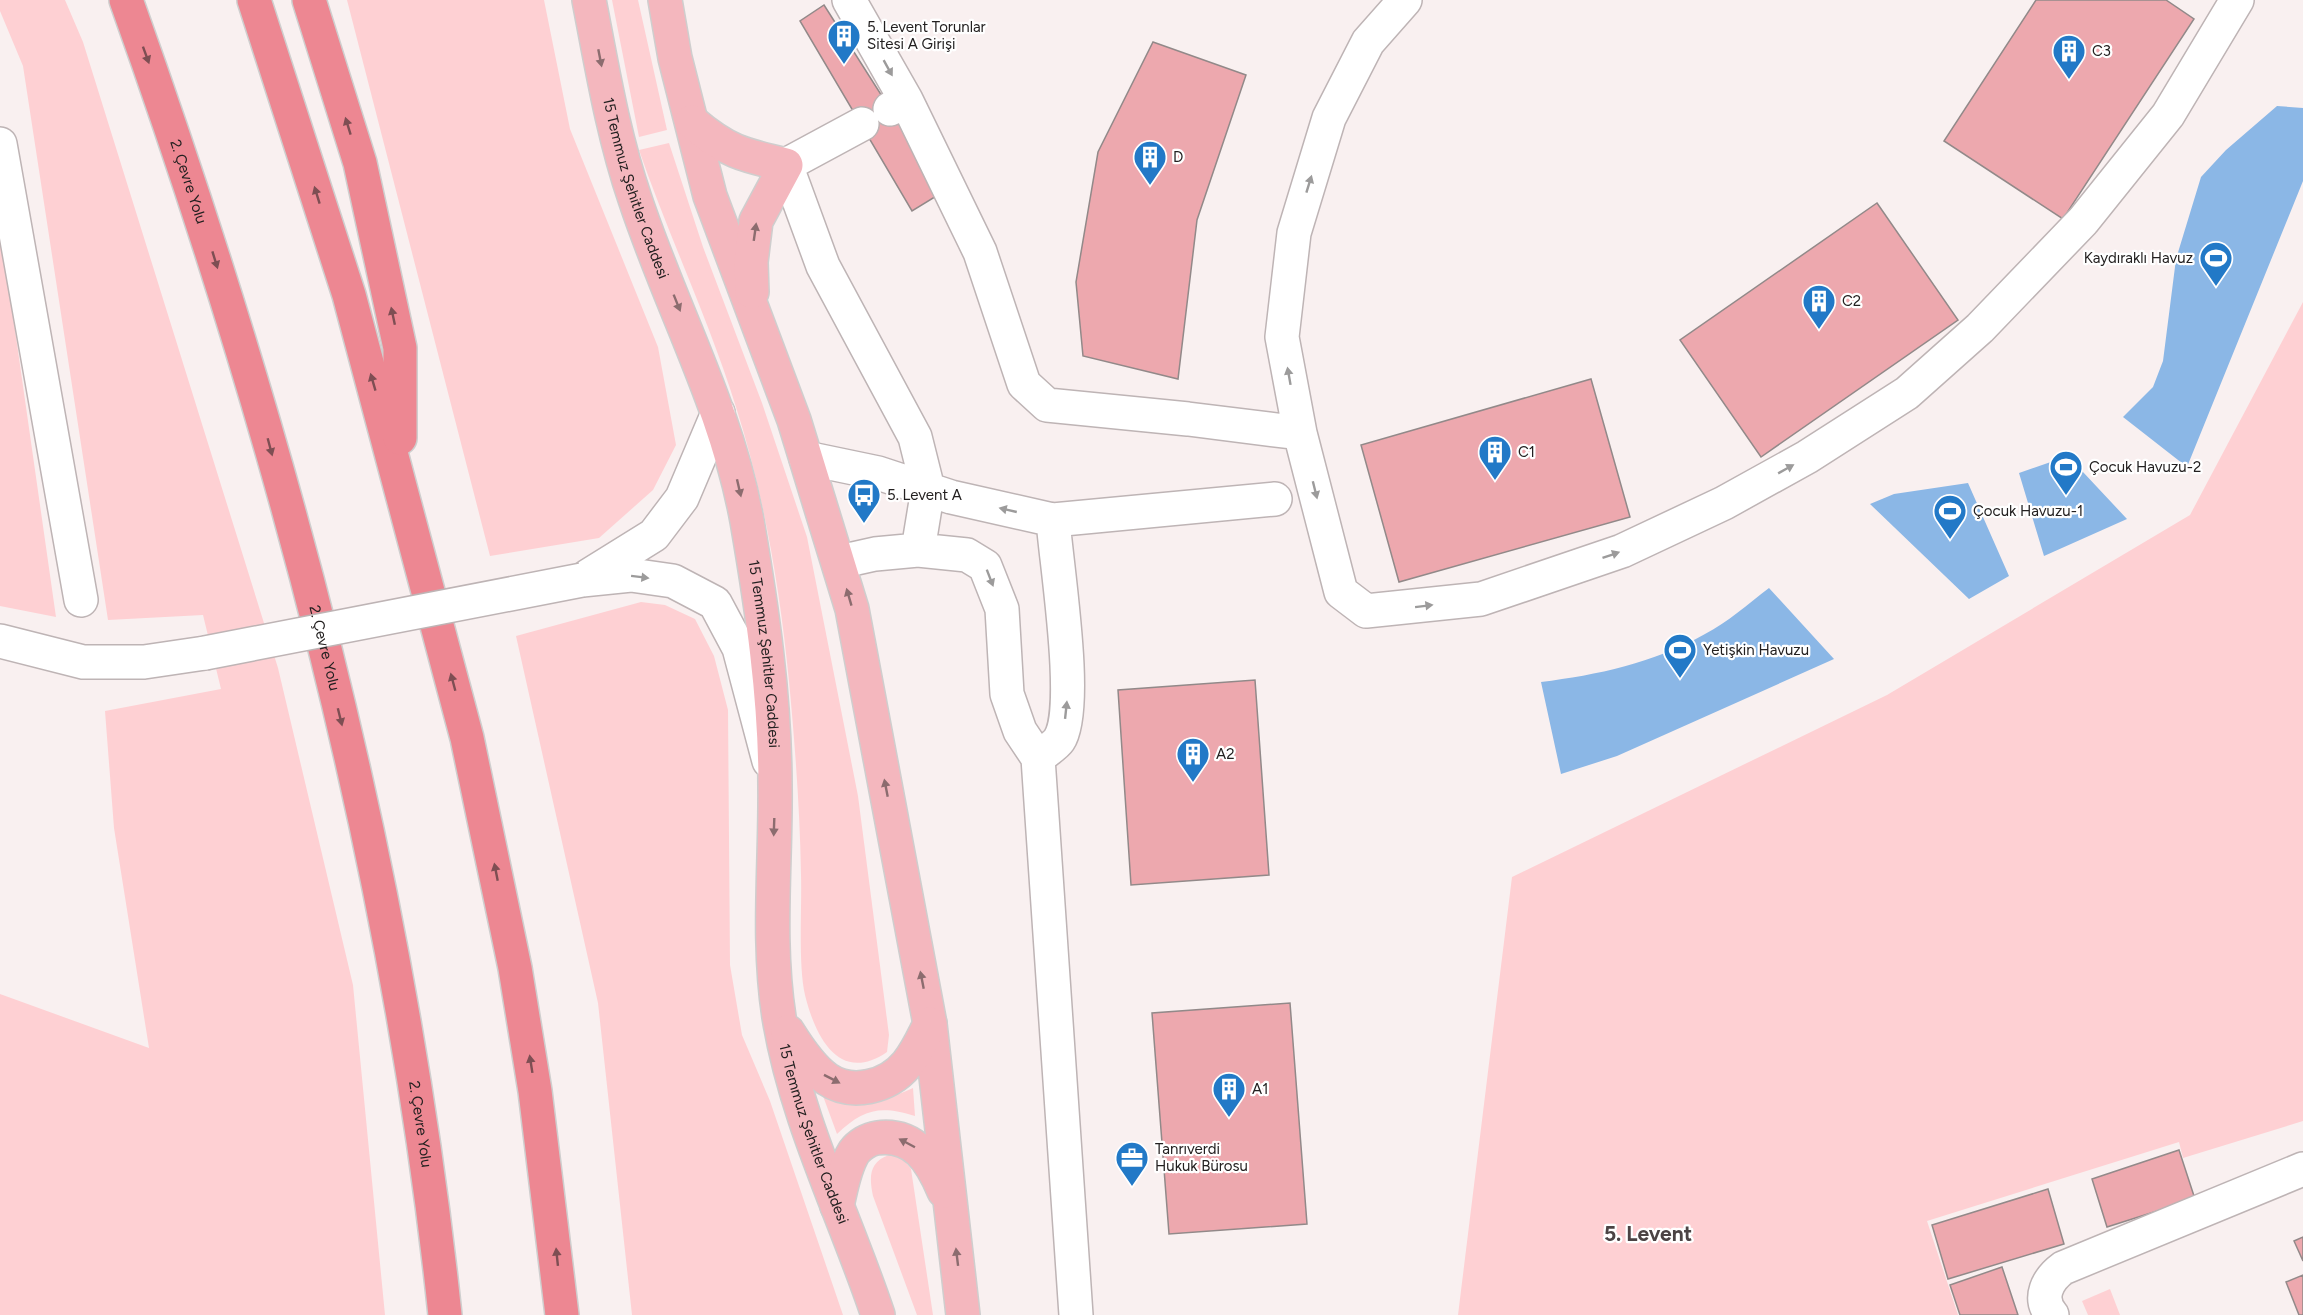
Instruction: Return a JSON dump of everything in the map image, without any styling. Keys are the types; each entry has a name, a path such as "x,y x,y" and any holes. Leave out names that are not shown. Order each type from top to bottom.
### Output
{"highway":[{"name":"2. Çevre Yolu","path":"126,0 213,251 310,591 381,897 414,1085 445,1315"},
{"path":"254,0 349,295 400,479 467,738 513,956 535,1091 562,1315"},
{"path":"309,0 360,163 400,348 400,479"}],"main road":[{"name":"15 Temmuz Şehitler Caddesi","path":"590,0 618,145 632,191 693,343 717,413 735,470 746,520 769,668 776,784 772,912 774,981 780,1021 811,1136 878,1315"},
{"path":"665,0 675,58 716,213 806,458 852,609 930,1024 963,1315"},
{"path":"692,122 725,147 741,154 786,165 756,221 751,262 752,312"},
{"path":"780,1021 803,1055 827,1079 849,1087 865,1088 881,1083 905,1067 916,1052 930,1024"},
{"path":"837,1206 845,1173 854,1150 869,1139 893,1136 912,1142 927,1159 951,1207"}],"street":[{"path":"849,0 898,104 980,252 1024,384 1047,405 1188,419 1300,434"},
{"path":"1405,0 1368,42 1329,118 1294,233 1282,337 1300,434 1341,592 1366,611 1481,599 1622,551 1724,503 1807,457 1907,393 1980,328 2083,221 2168,115 2228,20 2237,0"},
{"path":"861,124 786,165 823,266 915,436 928,489 918,550"},
{"path":"0,144 81,600"},
{"path":"582,580 654,535 682,498 717,413"},
{"path":"806,458 879,473 951,497 1053,520 1275,499"},
{"path":"1038,758 1060,740 1067,713 1067,669 1053,520"},
{"path":"838,562 875,554 918,550 967,555 985,566 1002,609 1007,694 1020,731 1038,758 1076,1315"},
{"path":"0,641 83,662 144,662 582,580 631,575 674,581 714,603 739,648 776,784"},
{"path":"2052,1315 2047,1310 2046,1290 2049,1279 2063,1268 2303,1169"}],"shaded area":[{"path":"0,0 65,0 83,42 278,668 353,985 385,1315 0,1315 0,994 149,1048 114,828 105,711 221,689 203,615 108,620 23,66 0,11"},
{"path":"347,0 544,0 570,129 658,347 676,445 653,490 599,538 490,556"},
{"path":"612,0 638,0 667,130 639,137"},
{"path":"669,143 703,247 762,403 807,537 858,796 889,1035 887,1052 870,1061 855,1063 843,1059 832,1051 815,1026 805,995 801,952 800,851 795,754 789,681 776,577 755,474 736,407 714,342 639,150"},
{"path":"0,244 10,295 56,617 0,606"},
{"path":"2303,302 2303,1121 2183,1158 2179,1142 1927,1221 1958,1315 1458,1315 1512,877 1887,695 2190,515"},
{"path":"641,602 665,605 695,619 714,656 728,710 730,965 742,1035 770,1101 843,1315 632,1315 598,1003 516,636"},
{"path":"913,1088 915,1116 882,1110 864,1114 837,1134 823,1096 860,1103 891,1097"},
{"path":"889,1155 902,1157 911,1169 933,1315 917,1315 873,1196 872,1171 882,1158"},
{"path":"2110,1289 2120,1315 2088,1315 2082,1301"}],"water":[{"name":"Kaydıraklı Havuz","path":"2277,106 2303,108 2303,181 2187,467 2123,417 2153,387 2163,361 2176,259 2201,177 2226,150"},
{"name":"Çocuk Havuzu-2","path":"2068,456 2127,519 2044,556 2019,473"},
{"name":"Çocuk Havuzu-1","path":"1968,483 2009,576 1969,599 1870,504 1894,494"},
{"name":"Yetişkin Havuzu","path":"1769,588 1834,659 1617,756 1561,774 1541,682 1583,676 1666,653 1713,629"}],"building":[{"name":"C3","path":"2036,0 2166,0 2194,19 2063,219 1944,141"},
{"name":"5. Levent Torunlar Sitesi A Girişi","path":"824,5 943,192 912,211 800,21"},
{"name":"D","path":"1153,42 1246,75 1197,220 1178,379 1083,356 1076,282 1098,152"},
{"name":"C2","path":"1877,203 1958,320 1761,457 1680,340"},
{"name":"C1","path":"1591,379 1630,517 1399,582 1361,445"},
{"name":"A2","path":"1255,680 1269,875 1131,885 1118,690"},
{"name":"A1","path":"1290,1003 1307,1224 1169,1234 1152,1013"},
{"path":"2179,1150 2195,1199 2107,1227 2092,1179"},
{"path":"2048,1189 2064,1244 1948,1279 1932,1225"},
{"path":"2303,1237 2303,1261 2294,1241"},
{"path":"2002,1267 2018,1315 1960,1315 1950,1285"},
{"path":"2303,1275 2303,1315 2299,1315 2286,1282"}],"place":[{"name":"5. Levent Torunlar Sitesi A Girişi","path":"844,65"},
{"name":"C3","path":"2069,80"},
{"name":"D","path":"1150,186"},
{"name":"Kaydıraklı Havuz","path":"2216,287"},
{"name":"C2","path":"1819,330"},
{"name":"C1","path":"1495,481"},
{"name":"Çocuk Havuzu-2","path":"2066,496"},
{"name":"5. Levent A","path":"864,524"},
{"name":"Çocuk Havuzu-1","path":"1950,540"},
{"name":"Yetişkin Havuzu","path":"1680,679"},
{"name":"A2","path":"1193,783"},
{"name":"A1","path":"1229,1118"},
{"name":"Tanrıverdi Hukuk Bürosu","path":"1132,1187"}],"district":[{"name":"5. Levent","path":"1648,1233"}]}
